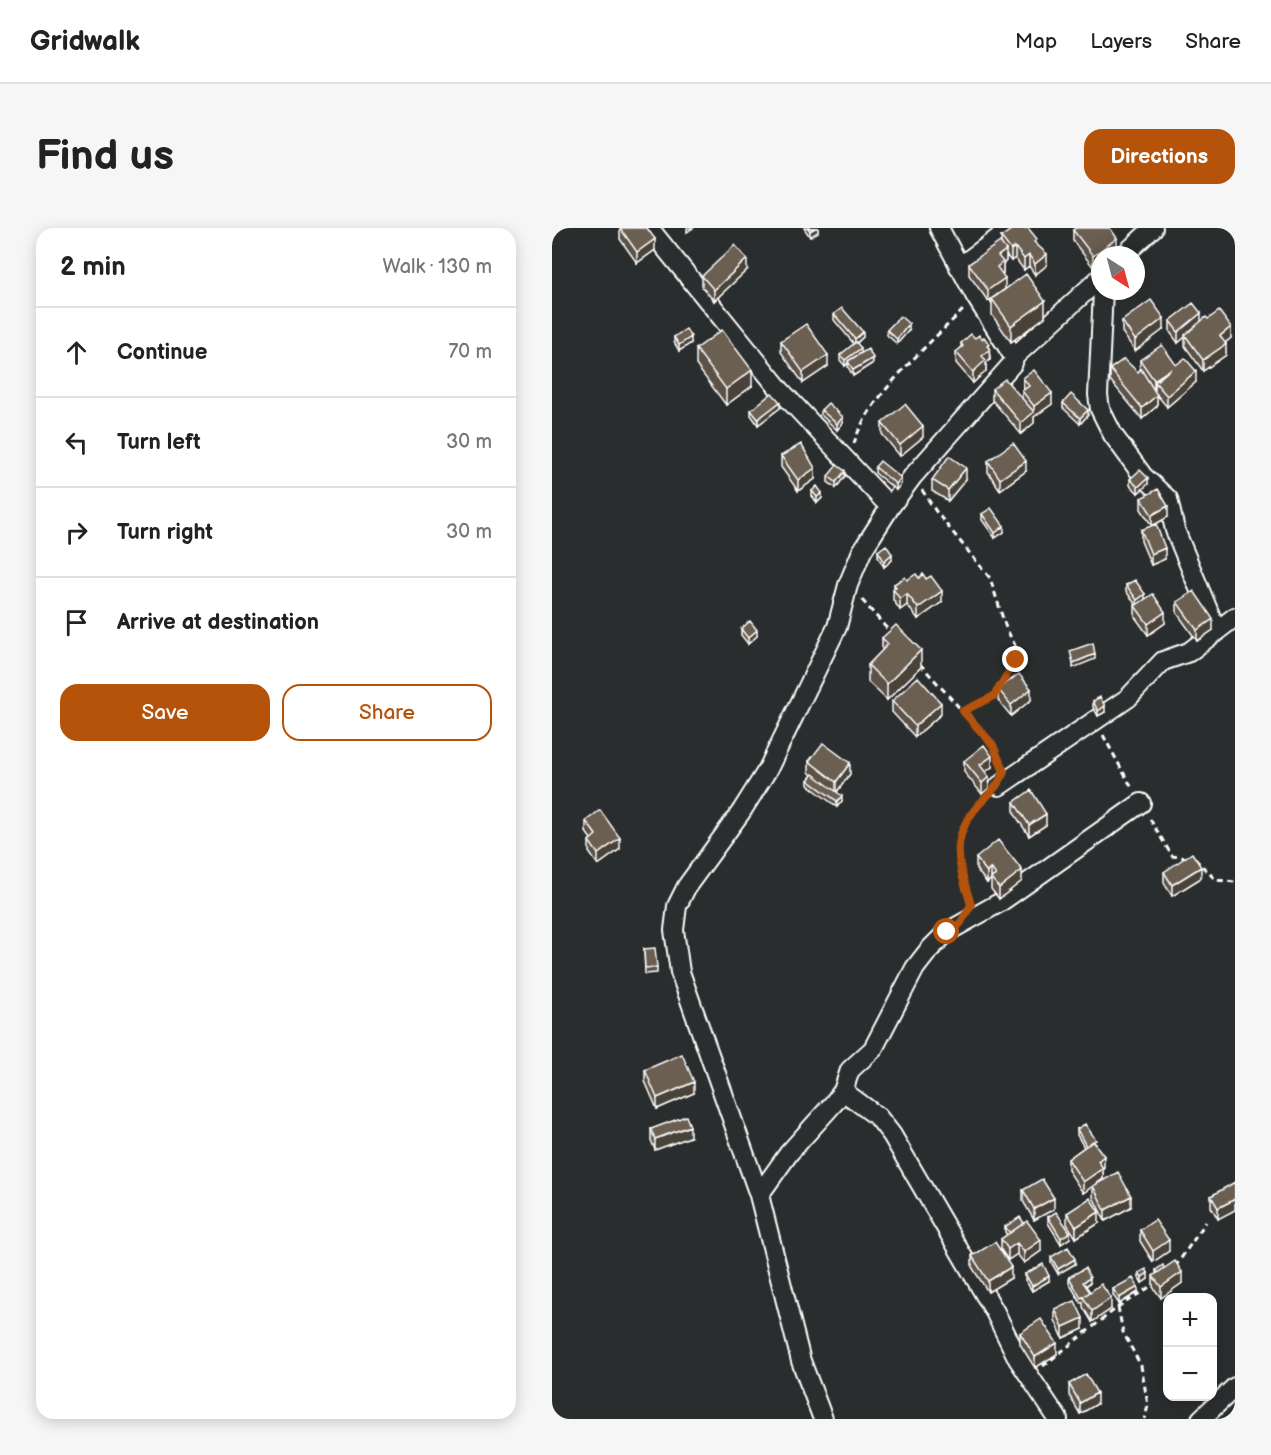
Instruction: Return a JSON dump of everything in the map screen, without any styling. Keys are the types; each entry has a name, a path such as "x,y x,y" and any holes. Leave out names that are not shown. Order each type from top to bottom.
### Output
{"street":[{"path":"649,228 781,391 890,507"},
{"path":"939,228 976,297 1014,357"},
{"path":"959,267 1012,228"},
{"path":"1134,246 1154,228"},
{"path":"823,1419 801,1361 759,1195 680,972 674,930 677,906 687,886 741,812 768,769 837,627 848,585 862,551 890,507 913,476 1007,371 1014,357 1091,286"},
{"path":"1103,300 1098,395 1100,409 1113,435 1131,460 1168,499 1178,537 1217,632"},
{"path":"999,786 1128,698 1163,661 1183,656 1235,617"},
{"path":"759,1195 782,1162 843,1090 850,1070 873,1049 915,968 947,932 999,903 1141,803"},
{"path":"843,1090 878,1117 892,1135 1029,1375 1058,1419"},
{"path":"1201,1419 1235,1387"}],"path":[{"path":"850,464 861,423 909,365 976,297"},
{"path":"913,476 937,513 990,578 1006,628 1018,651 1016,660 994,696 963,711"},
{"path":"848,585 894,635"},
{"path":"917,661 993,745 1004,772 999,786 975,809 966,823 958,846 958,866 971,905 960,924"},
{"path":"1173,1268 1206,1222"},
{"path":"1029,1375 1068,1349 1118,1307 1165,1277"},
{"path":"1118,1307 1123,1332 1141,1366 1148,1405 1145,1419"}],"building":[{"path":"620,228 647,228 655,239 637,252"},
{"path":"1014,228 1028,228 1037,239 1034,242 1047,254 1035,264 1029,255 1024,259 1015,247 1011,250 1001,237"},
{"path":"1076,228 1110,228 1117,238 1106,246 1091,246 1091,253 1073,230"},
{"path":"1000,242 1006,250 998,256 1003,262 997,267 1005,278 988,290 969,264"},
{"path":"735,245 747,259 714,290 702,276"},
{"path":"1026,274 1045,301 1011,326 992,299"},
{"path":"1151,300 1164,318 1135,340 1122,321"},
{"path":"1193,303 1201,313 1178,332 1170,321"},
{"path":"842,308 863,332 855,339 834,314"},
{"path":"1219,311 1231,327 1220,336 1226,344 1203,360 1185,335 1206,317 1208,319"},
{"path":"900,316 909,324 897,339 887,330"},
{"path":"806,324 828,355 803,372 781,341"},
{"path":"686,329 691,337 679,345 674,337"},
{"path":"722,330 752,370 726,389 696,349"},
{"path":"971,334 975,338 979,335 982,339 984,337 990,349 982,356 986,360 973,372 956,352 963,346 961,343"},
{"path":"856,342 861,348 845,360 840,355"},
{"path":"1162,345 1176,365 1185,358 1196,371 1167,396 1155,382 1171,369 1154,380 1140,360"},
{"path":"868,349 873,358 853,370 848,361"},
{"path":"1124,359 1138,372 1141,369 1157,395 1142,408 1110,369"},
{"path":"1034,370 1052,393 1034,406 1022,391 1029,386 1023,378"},
{"path":"1005,379 1034,412 1021,423 992,389"},
{"path":"772,393 780,402 758,419 751,410"},
{"path":"1071,394 1088,410 1080,418 1063,403"},
{"path":"828,403 843,417 837,424 821,410"},
{"path":"905,404 923,426 900,445 882,423"},
{"path":"1013,443 1026,461 1000,479 988,461"},
{"path":"801,444 815,468 798,480 781,456"},
{"path":"949,456 966,468 948,490 932,480"},
{"path":"880,461 901,478 896,484 875,467"},
{"path":"837,465 845,471 836,482 828,476"},
{"path":"1140,470 1148,478 1138,487 1130,479"},
{"path":"817,486 822,493 817,497 812,491"},
{"path":"1158,489 1168,506 1152,515 1141,498"},
{"path":"991,508 1004,526 995,533 982,514"},
{"path":"1156,524 1165,548 1151,554 1141,530"},
{"path":"886,545 892,554 884,561 878,551"},
{"path":"916,574 919,578 923,574 926,579 931,576 942,591 918,608 907,594 900,599 893,589 896,587 894,584 905,577 907,580"},
{"path":"1135,580 1145,594 1137,600 1126,585"},
{"path":"1194,591 1213,619 1197,630 1177,602"},
{"path":"1153,594 1165,612 1148,624 1135,606"},
{"path":"750,621 757,630 748,638 741,629"},
{"path":"896,625 921,650 887,684 868,665 888,644 882,638"},
{"path":"1093,643 1095,654 1073,663 1070,651"},
{"path":"1019,674 1031,689 1011,705 998,689"},
{"path":"918,677 941,703 915,726 892,701"},
{"path":"1100,697 1105,706 1098,711 1093,701"},
{"path":"823,743 850,763 836,782 809,761"},
{"path":"984,745 992,756 980,765 989,777 982,783 964,761"},
{"path":"813,774 842,796 837,801 808,780"},
{"path":"1031,790 1046,814 1029,825 1014,802"},
{"path":"600,810 620,838 598,854 589,841 596,835 586,821"},
{"path":"998,840 1022,870 999,888 991,878 996,875 991,868 987,872 976,858"},
{"path":"1192,853 1201,867 1172,885 1164,872"},
{"path":"655,948 657,967 645,968 644,949"},
{"path":"682,1054 694,1082 657,1098 645,1070"},
{"path":"686,1116 690,1126 655,1139 651,1129"},
{"path":"1085,1124 1096,1140 1086,1146 1077,1129"},
{"path":"1093,1141 1104,1156 1098,1161 1103,1168 1083,1182 1068,1159"},
{"path":"1118,1172 1131,1196 1105,1210 1093,1186"},
{"path":"1042,1179 1054,1198 1034,1209 1023,1190"},
{"path":"1235,1182 1235,1199 1218,1208 1211,1196"},
{"path":"1090,1198 1099,1212 1076,1227 1067,1213"},
{"path":"1056,1212 1070,1232 1061,1238 1048,1217"},
{"path":"1020,1217 1024,1223 1010,1233 1005,1227"},
{"path":"1155,1220 1169,1240 1153,1251 1140,1230"},
{"path":"1027,1221 1041,1240 1024,1252 1017,1243 1008,1249 1001,1239"},
{"path":"995,1242 1011,1267 988,1281 972,1256"},
{"path":"1068,1247 1075,1259 1058,1269 1051,1257"},
{"path":"1175,1261 1182,1272 1161,1287 1153,1276"},
{"path":"1043,1264 1049,1276 1032,1286 1025,1274"},
{"path":"1163,1265 1164,1268 1158,1273 1156,1270"},
{"path":"1085,1268 1090,1278 1083,1282 1090,1292 1081,1298 1069,1277"},
{"path":"1146,1269 1148,1273 1142,1277 1139,1273"},
{"path":"1133,1278 1138,1287 1119,1298 1113,1289"},
{"path":"1101,1284 1111,1298 1092,1311 1083,1297"},
{"path":"1075,1301 1083,1318 1063,1327 1055,1309"},
{"path":"1041,1319 1057,1343 1035,1357 1020,1333"},
{"path":"1086,1374 1097,1393 1080,1403 1069,1384"}],"route":[{"path":"947,932 960,924 971,905 958,866 958,846 966,823 975,809 999,786 1004,772 993,745 963,711 988,701 994,696 1016,660"}]}
